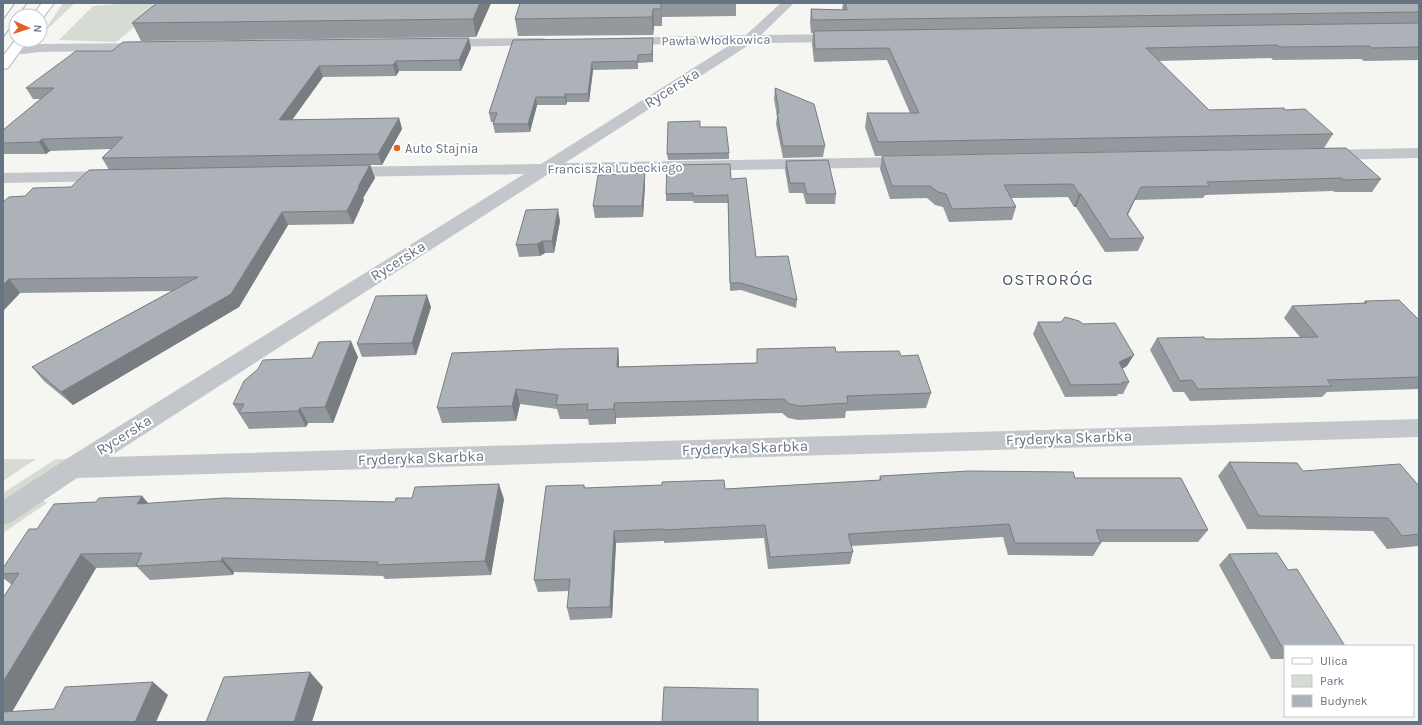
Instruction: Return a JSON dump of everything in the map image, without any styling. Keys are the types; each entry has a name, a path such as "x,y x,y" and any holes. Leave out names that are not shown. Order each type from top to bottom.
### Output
{"street":[{"name":"Rycerska","path":"3,514 72,468 751,38 788,3"},
{"name":"Pawła Włodkowica","path":"606,41 751,38 855,38"},
{"path":"424,43 551,42"},
{"path":"48,48 155,47"},
{"path":"3,65 16,48"},
{"path":"1307,155 1419,153"},
{"name":"Franciszka Lubeckiego","path":"328,173 925,162"},
{"path":"3,178 130,176"},
{"name":"Fryderyka Skarbka","path":"72,468 1419,428"}],"green space":[{"path":"63,3 75,3 48,28 48,26"},
{"path":"129,3 155,3 153,6 160,6 116,42 59,40 93,6"},
{"path":"4,459 36,459 3,481"},
{"path":"56,459 66,459 3,500 3,493"},
{"path":"41,499 47,503 3,533 3,525"}],"building":[{"path":"157,3 480,3 473,19 132,23"},
{"path":"520,3 661,3 661,9 653,9 652,17 515,19"},
{"path":"845,3 1419,3 1419,12 812,20 811,9 847,10"},
{"path":"1419,23 1419,47 1280,47 1277,45 1146,48 1209,110 1284,108 1285,110 1305,109 1333,134 878,142 867,113 919,113 889,48 815,49 814,31"},
{"path":"469,38 459,60 396,61 393,65 319,66 279,120 399,118 378,154 102,158 123,137 42,139 39,142 3,143 3,130 54,88 26,88 76,51 112,51 123,42"},
{"path":"653,38 652,54 638,55 638,61 592,62 588,94 565,94 565,97 536,97 528,124 493,124 497,113 489,113 513,40"},
{"path":"775,88 814,104 825,146 783,146 777,113 779,113"},
{"path":"700,121 700,127 726,127 729,153 667,154 668,122"},
{"path":"1346,148 1381,179 1343,180 1342,178 1207,182 1210,186 1141,187 1127,214 1144,238 1110,239 1073,184 1004,185 1016,207 952,209 946,194 938,192 930,186 892,186 882,156"},
{"path":"828,160 836,194 807,194 804,183 790,183 786,161"},
{"path":"730,164 731,179 746,178 756,257 788,256 797,300 741,283 730,283 728,195 693,196 693,193 666,194 667,165"},
{"path":"370,165 347,211 282,212 231,294 61,392 32,367 198,277 9,279 3,285 3,202 9,197 25,196 33,188 71,187 89,170"},
{"path":"645,173 642,206 593,206 598,175"},
{"path":"558,209 552,241 543,241 537,244 516,245 526,210"},
{"path":"427,295 412,343 357,344 376,296"},
{"path":"1399,300 1419,320 1419,377 1327,380 1332,386 1198,389 1192,380 1180,381 1157,338 1204,337 1205,339 1222,339 1318,337 1292,306 1367,303 1365,301"},
{"path":"1065,317 1079,321 1083,324 1115,323 1134,355 1119,362 1129,382 1122,382 1123,384 1071,385 1038,322 1061,322"},
{"path":"351,341 325,407 300,408 298,411 239,413 244,404 233,404 244,381 258,369 263,360 312,358 319,342"},
{"path":"835,347 836,352 899,351 901,356 918,355 931,393 847,396 848,403 800,406 789,404 784,399 614,403 614,409 587,410 588,404 556,405 558,395 516,389 512,406 437,408 452,353 618,348 617,367 757,363 757,349"},
{"path":"1229,462 1297,463 1303,471 1400,464 1419,486 1419,534 1402,536 1388,518 1259,516"},
{"path":"969,471 1073,472 1075,478 1181,478 1208,530 1096,530 1101,543 1015,543 1009,524 848,534 853,552 770,557 765,525 614,531 610,607 567,608 570,579 534,580 546,486 584,485 584,488 662,485 662,482 724,480 725,489 881,480 880,476"},
{"path":"499,484 485,561 377,565 378,562 222,558 221,561 136,566 142,553 81,554 3,682 3,598 19,573 3,574 3,568 29,529 37,529 54,504 96,502 99,498 142,496 137,504 224,498 395,502 396,498 412,498 415,487"},
{"path":"1277,553 1288,570 1297,569 1344,645 1284,645 1283,649 1229,554"},
{"path":"310,672 294,722 206,722 224,677"},
{"path":"153,682 135,722 3,722 3,712 54,709 65,687"},
{"path":"664,687 758,689 758,722 662,722"}],"tram line":[{"path":"3,20 15,3"},
{"path":"24,8 27,3"},
{"path":"3,38 8,31"}],"place":[{"name":"Auto Stajnia","path":"397,148"}],"district":[{"name":"OSTRORÓG","path":"1048,279"}]}
